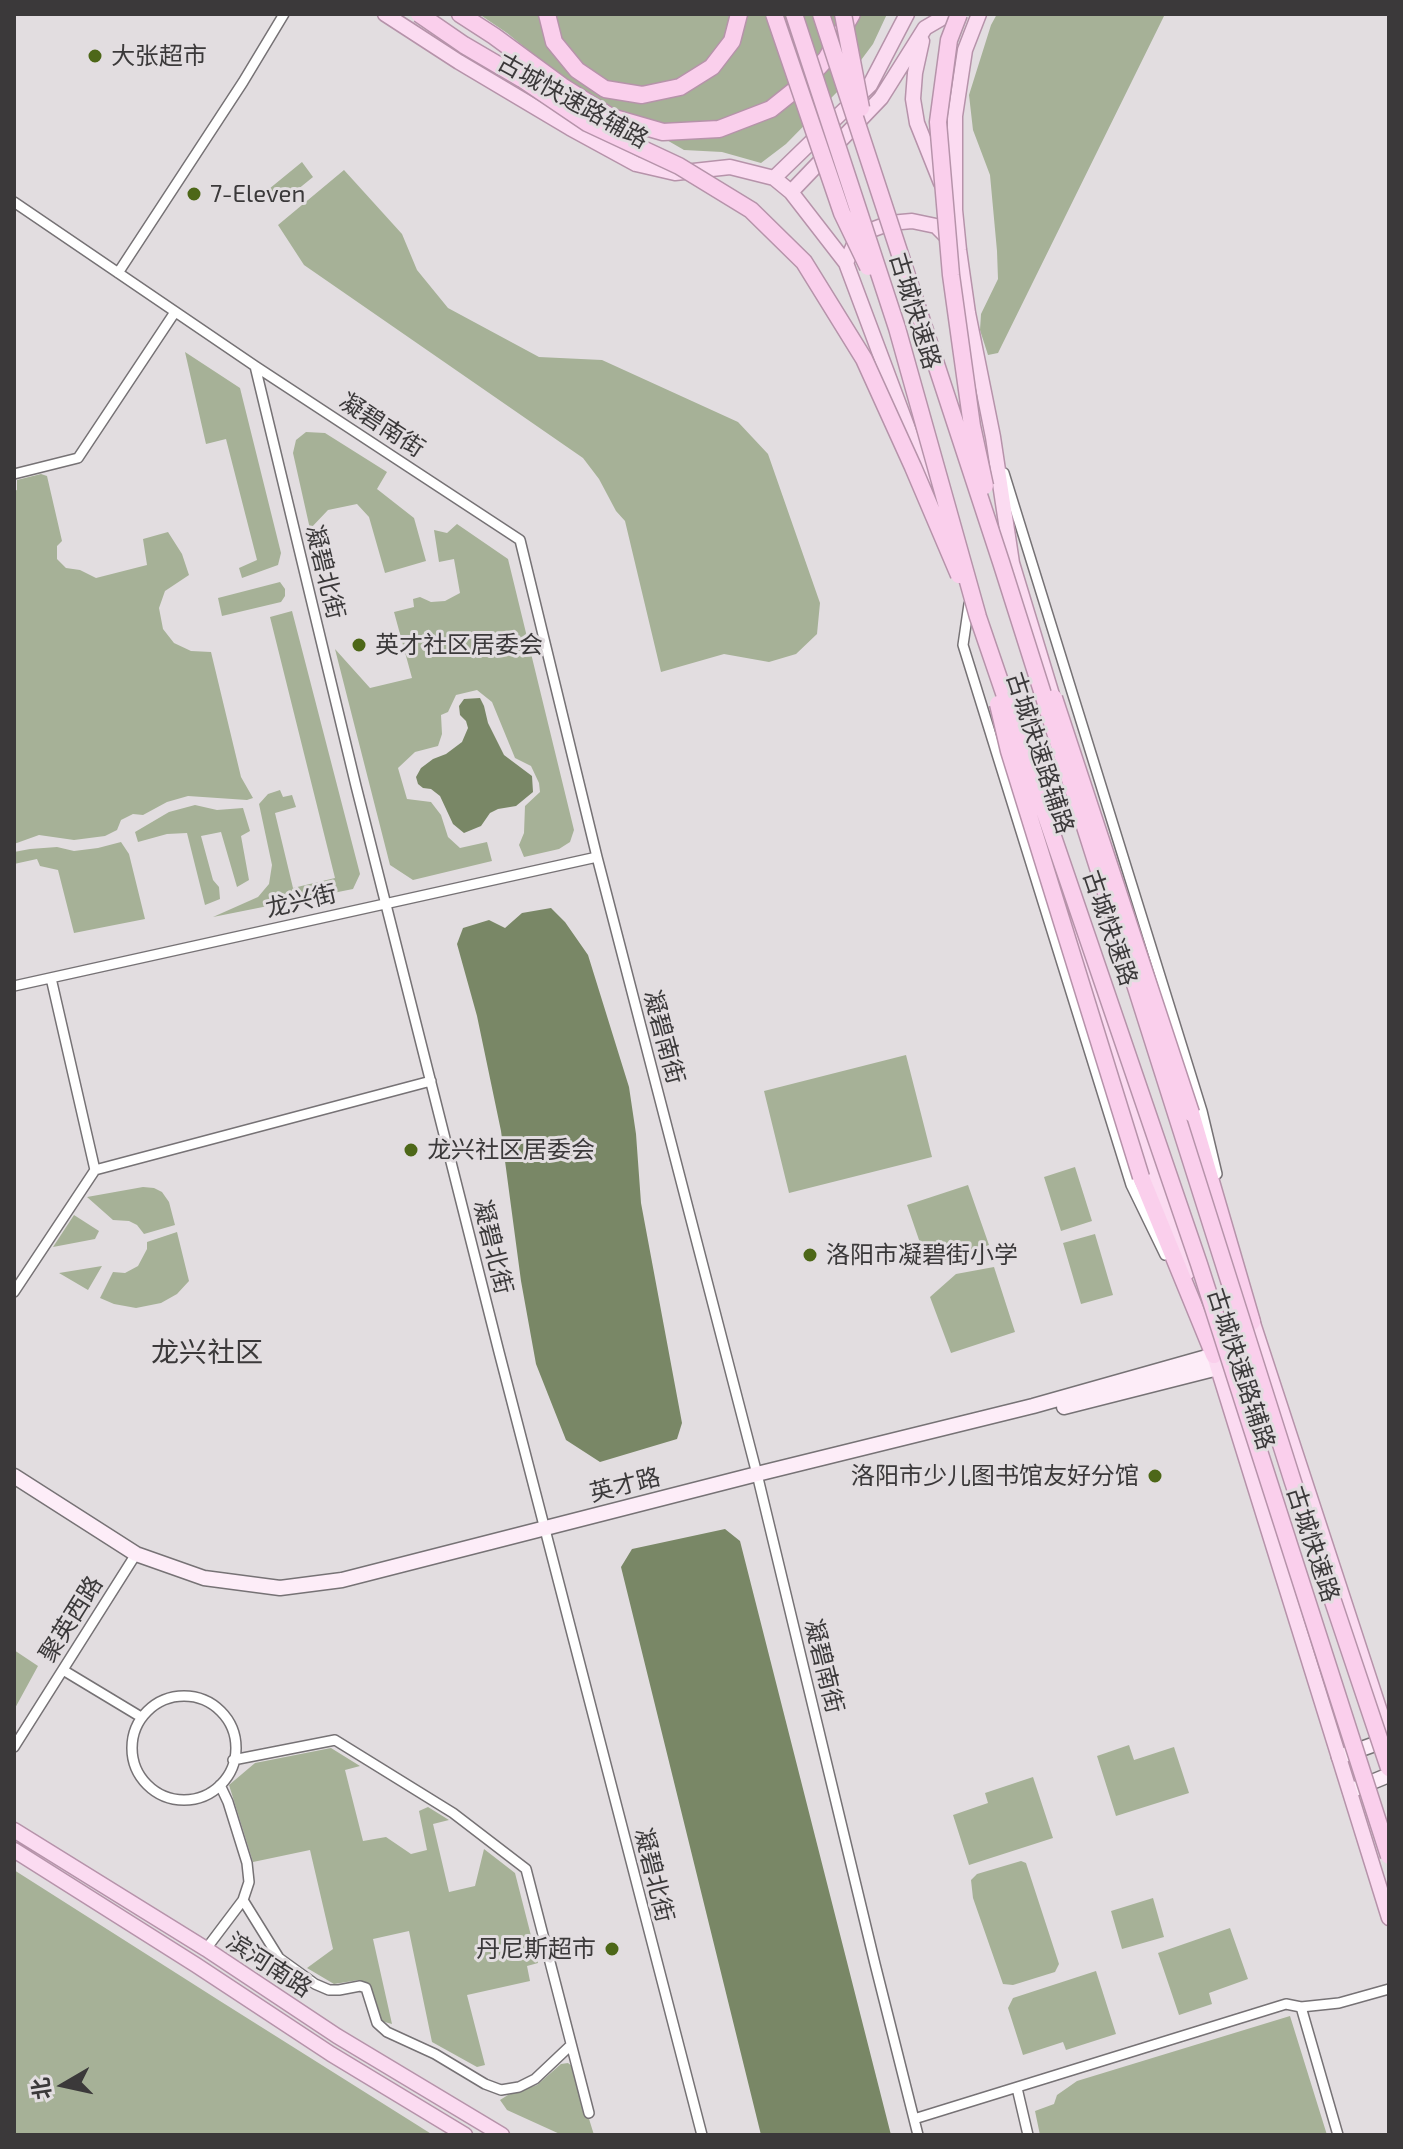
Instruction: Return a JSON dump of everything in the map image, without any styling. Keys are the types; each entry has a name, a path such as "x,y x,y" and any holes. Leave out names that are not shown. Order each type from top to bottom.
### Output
{"highway":[{"path":"419,14 587,123 679,166 751,210 804,262 864,359 974,611 1009,751 1141,1177 1216,1362"},
{"path":"460,14 611,117 663,132 719,129 771,109 806,81 826,59 852,14"},
{"path":"547,14 554,42 577,70 605,89 642,95 680,87 712,67 732,41 739,14"},
{"path":"774,14 842,213 897,328"},
{"name":"古城快速路","path":"794,14 897,328 974,611 1199,1264 1389,1856"},
{"name":"古城快速路","path":"821,14 1001,562 1293,1482 1389,1768"},
{"path":"843,14 876,184"},
{"path":"959,14 949,40 938,122 951,275 972,426 1001,562 1060,711 1191,1113 1252,1322"}],"main road":[{"name":"古城快速路辅路","path":"385,14 459,62 636,164 675,173 730,167 774,178 791,192 846,263 974,611 1216,1362 1389,1918"},
{"path":"774,178 870,85 907,14"},
{"path":"791,192 881,98 927,21 949,14"},
{"name":"古城快速路辅路","path":"979,14 965,50 955,116 955,210 968,313 993,437 1012,563 1257,1342 1389,1739"},
{"path":"927,21 915,73 913,99 926,151 955,210"},
{"path":"846,263 858,235 890,223 912,221 936,226 959,250"},
{"name":"英才路","path":"1216,1362 1252,1322"},
{"name":"英才路","path":"14,1487 134,1558 204,1578 280,1588 342,1580 545,1533 1033,1406 1216,1362 1257,1342"},
{"name":"英才路","path":"14,1476 134,1558"},
{"path":"1339,1757 1389,1739"},
{"path":"1350,1791 1389,1775"},
{"name":"滨河南路","path":"14,1830 206,1949 337,2036 502,2135"},
{"name":"滨河南路","path":"14,1850 331,2054 465,2135"}],"street":[{"path":"118,273 284,14"},
{"name":"凝碧南街","path":"14,202 255,366 520,540 597,857 758,1478 918,2135"},
{"path":"14,474 78,458 175,312"},
{"name":"凝碧北街","path":"255,366 545,1533 702,2135"},
{"path":"974,611 963,645 1131,1185 1216,1362"},
{"name":"龙兴街","path":"14,986 597,857"},
{"path":"51,978 95,1170"},
{"path":"14,1292 95,1170 431,1081"},
{"name":"聚英西路","path":"14,1747 134,1558"},
{"path":"63,1670 141,1717"},
{"path":"172,1696 191,1696 209,1702 224,1715 233,1732 236,1751 231,1769 220,1785 204,1796 185,1800 167,1797 150,1787 138,1773 132,1754 133,1735 141,1717 155,1704 172,1696"},
{"path":"233,1760 335,1740 453,1813 526,1869 589,2113"},
{"path":"206,1949 243,1900 249,1882 247,1863 220,1785"},
{"path":"243,1900 279,1958 315,1984 329,1990 366,1988 377,2023 387,2032 435,2054 485,2084 501,2090 519,2087 535,2079 571,2045"},
{"path":"914,2119 1286,2004 1301,2007 1339,2003 1389,1989"},
{"path":"1301,2007 1338,2135"},
{"path":"1017,2088 1028,2135"}],"shaded area":[{"path":"479,14 887,14 873,44 838,91 786,144 761,163 722,152 684,150 570,84"},
{"path":"997,14 1165,14 998,353 988,355 980,330 981,314 998,279 997,251 990,175 973,130 969,95"},
{"path":"302,162 313,177 281,203 269,189"},
{"path":"344,170 402,234 417,270 448,308 539,357 602,360 738,422 768,454 820,603 817,634 796,654 769,662 724,654 661,672 625,521 583,458 304,265 278,225"},
{"path":"185,352 240,388 281,553 278,565 242,578 239,568 257,560 226,439 206,444"},
{"path":"306,432 325,433 387,472 377,489 414,518 426,561 385,573 369,517 357,504 328,510 310,529 293,453 296,440"},
{"path":"41,474 47,476 62,541 57,546 57,559 66,568 80,570 96,578 147,565 143,539 168,532 182,554 189,575 165,591 159,608 163,629 174,643 191,651 211,652 241,777 253,798 188,796 167,802 143,815 133,814 121,820 117,830 105,836 74,840 39,835 14,844 14,491 17,490 17,480"},
{"path":"457,524 508,559 574,830 570,842 559,849 524,857 519,845 524,833 525,806 540,792 539,783 531,766 515,758 492,702 477,690 456,695 448,712 441,715 442,734 438,746 415,752 398,768 407,799 431,802 441,815 448,837 460,848 487,842 492,861 413,880 390,865 335,649 370,688 412,678 394,612 414,607 413,599 420,597 431,602 445,601 460,593 454,559 439,562 434,530 447,533"},
{"path":"280,582 285,589 281,602 222,616 218,598"},
{"path":"292,611 360,874 353,889 213,917 258,897 269,884 272,865 259,804 268,794 280,790 283,797 292,795 296,807 275,813 293,888 335,878 270,617"},
{"path":"480,698 504,755 532,776 533,792 516,806 490,813 481,826 464,833 453,824 440,796 431,789 423,788 416,777 421,768 462,742 468,728 460,715 459,706 464,699"},
{"path":"195,805 217,810 243,808 250,831 241,836 249,880 237,887 221,832 201,836 213,880 219,887 220,899 205,905 187,833 167,834 138,842 135,832 169,812"},
{"path":"121,842 129,854 145,919 74,933 58,870 40,866 37,859 14,864 14,852 57,847 74,851"},
{"path":"551,908 588,955 629,1087 641,1203 682,1423 677,1439 600,1462 566,1440 536,1364 521,1281 501,1131 477,1016 457,944 463,928 489,920 505,928 522,913"},
{"path":"906,1055 932,1157 789,1193 764,1091"},
{"path":"1075,1167 1092,1221 1061,1231 1044,1177"},
{"path":"968,1185 989,1245 928,1266 907,1205"},
{"path":"143,1187 162,1192 169,1202 175,1225 144,1234 129,1221 113,1220 87,1197"},
{"path":"74,1215 99,1231 95,1239 53,1247"},
{"path":"177,1232 189,1281 177,1294 161,1303 136,1308 100,1298 113,1272 125,1273 138,1266 147,1249 147,1242"},
{"path":"1095,1234 1113,1295 1081,1304 1063,1243"},
{"path":"102,1266 88,1290 59,1273"},
{"path":"994,1267 1015,1332 951,1353 930,1297 956,1274"},
{"path":"725,1529 740,1541 891,2135 761,2135 621,1567 632,1549"},
{"path":"14,1650 38,1666 14,1710"},
{"path":"1129,1745 1134,1760 1174,1747 1189,1793 1116,1816 1097,1756"},
{"path":"331,1748 360,1766 345,1770 363,1841 386,1837 411,1854 427,1850 419,1811 428,1807 449,1820 433,1824 449,1892 475,1886 484,1849 515,1873 538,1963 527,1966 530,1981 467,1995 485,2065 477,2067 432,2042 409,1931 373,1939 392,2024 381,2021 369,1985 359,1980 334,1984 307,1968 333,1949 310,1850 253,1862 229,1785 255,1763"},
{"path":"1033,1777 1053,1838 969,1865 953,1815 988,1803 985,1793"},
{"path":"1021,1861 1026,1863 1059,1964 1055,1972 1013,1985 1003,1984 973,1898 971,1880 977,1874"},
{"path":"14,1870 220,2001 433,2135 14,2135"},
{"path":"1153,1898 1164,1937 1122,1949 1111,1911"},
{"path":"1230,1928 1248,1979 1209,1993 1212,2004 1179,2015 1158,1953"},
{"path":"1096,1971 1116,2034 1066,2050 1063,2042 1023,2055 1008,2008 1013,1998"},
{"path":"1290,2016 1327,2135 1040,2135 1035,2111 1054,2104 1057,2095 1077,2081"},
{"path":"568,2063 573,2067 594,2135 562,2135 507,2110 500,2100 537,2085 561,2064"}],"place":[{"name":"大张超市","path":"95,56"},
{"name":"7-Eleven","path":"194,194"},
{"name":"英才社区居委会","path":"359,645"},
{"name":"龙兴社区居委会","path":"411,1150"},
{"name":"洛阳市凝碧街小学","path":"810,1255"},
{"name":"洛阳市少儿图书馆友好分馆","path":"1155,1476"},
{"name":"丹尼斯超市","path":"612,1949"}],"district":[{"name":"龙兴社区","path":"207,1353"}]}
